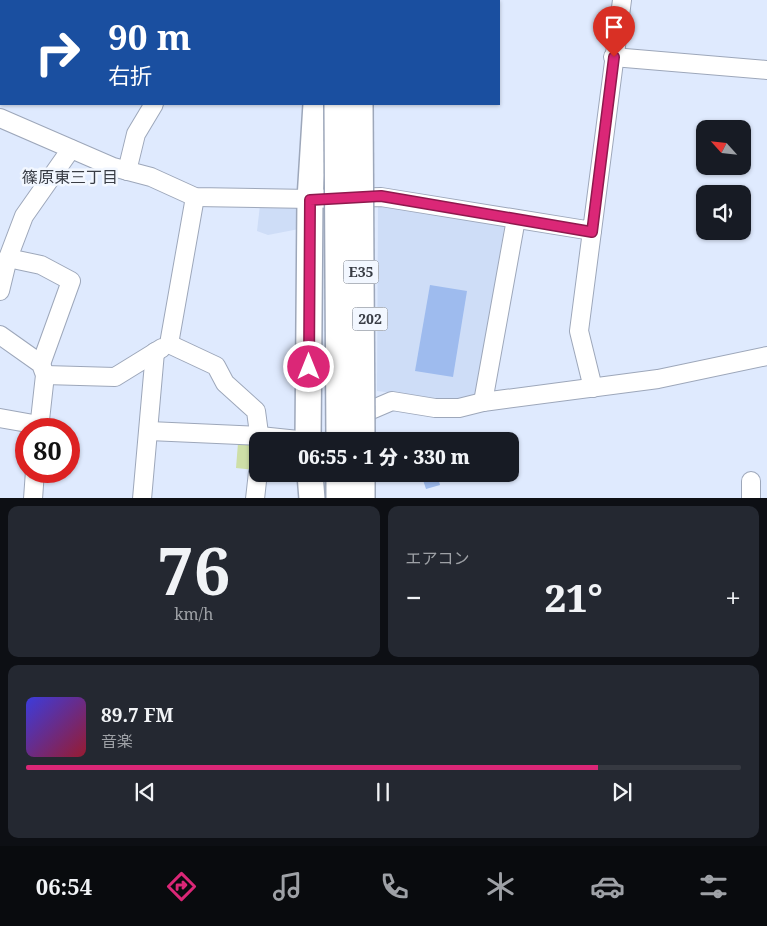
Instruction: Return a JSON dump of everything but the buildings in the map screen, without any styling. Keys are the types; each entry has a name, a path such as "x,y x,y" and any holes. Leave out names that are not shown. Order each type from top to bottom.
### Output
{"highway":[{"path":"308,432 310,200 316,105"},
{"name":"E35","path":"337,105 339,432"},
{"name":"E35","path":"360,105 362,432"},
{"name":"202","path":"369,105 371,432"},
{"path":"311,482 312,498"},
{"path":"339,482 339,498"},
{"path":"362,482 362,498"},
{"path":"371,482 371,498"}],"street":[{"path":"592,388 579,331 622,0"},
{"path":"614,57 767,70"},
{"path":"127,171 136,134 153,105"},
{"path":"0,118 113,167 151,177 195,198 310,200 381,196 592,232"},
{"path":"0,291 8,258 24,216 71,149"},
{"path":"142,498 148,431 162,348 195,198"},
{"path":"483,402 516,219"},
{"path":"8,258 41,265 71,281 43,369 40,418"},
{"path":"0,335 43,369 115,377 162,348"},
{"path":"162,348 216,366 225,382 256,411 259,432"},
{"path":"371,410 392,401 436,408 459,408 483,402 658,380 767,356"},
{"path":"0,418 15,421"},
{"path":"148,431 249,437"},
{"path":"750,481 751,498"},
{"path":"256,498 257,482"},
{"path":"33,498 34,483"}],"shaded area":[{"path":"378,203 505,222 477,394 458,401 377,391"},
{"path":"260,205 303,206 304,228 268,235 257,231"}],"green space":[{"path":"238,443 249,443 249,469 236,468"}],"district":[{"name":"篠原東三丁目","path":"70,177"}],"route":[{"path":"309,367 310,200 381,196 592,232 614,57"}]}
